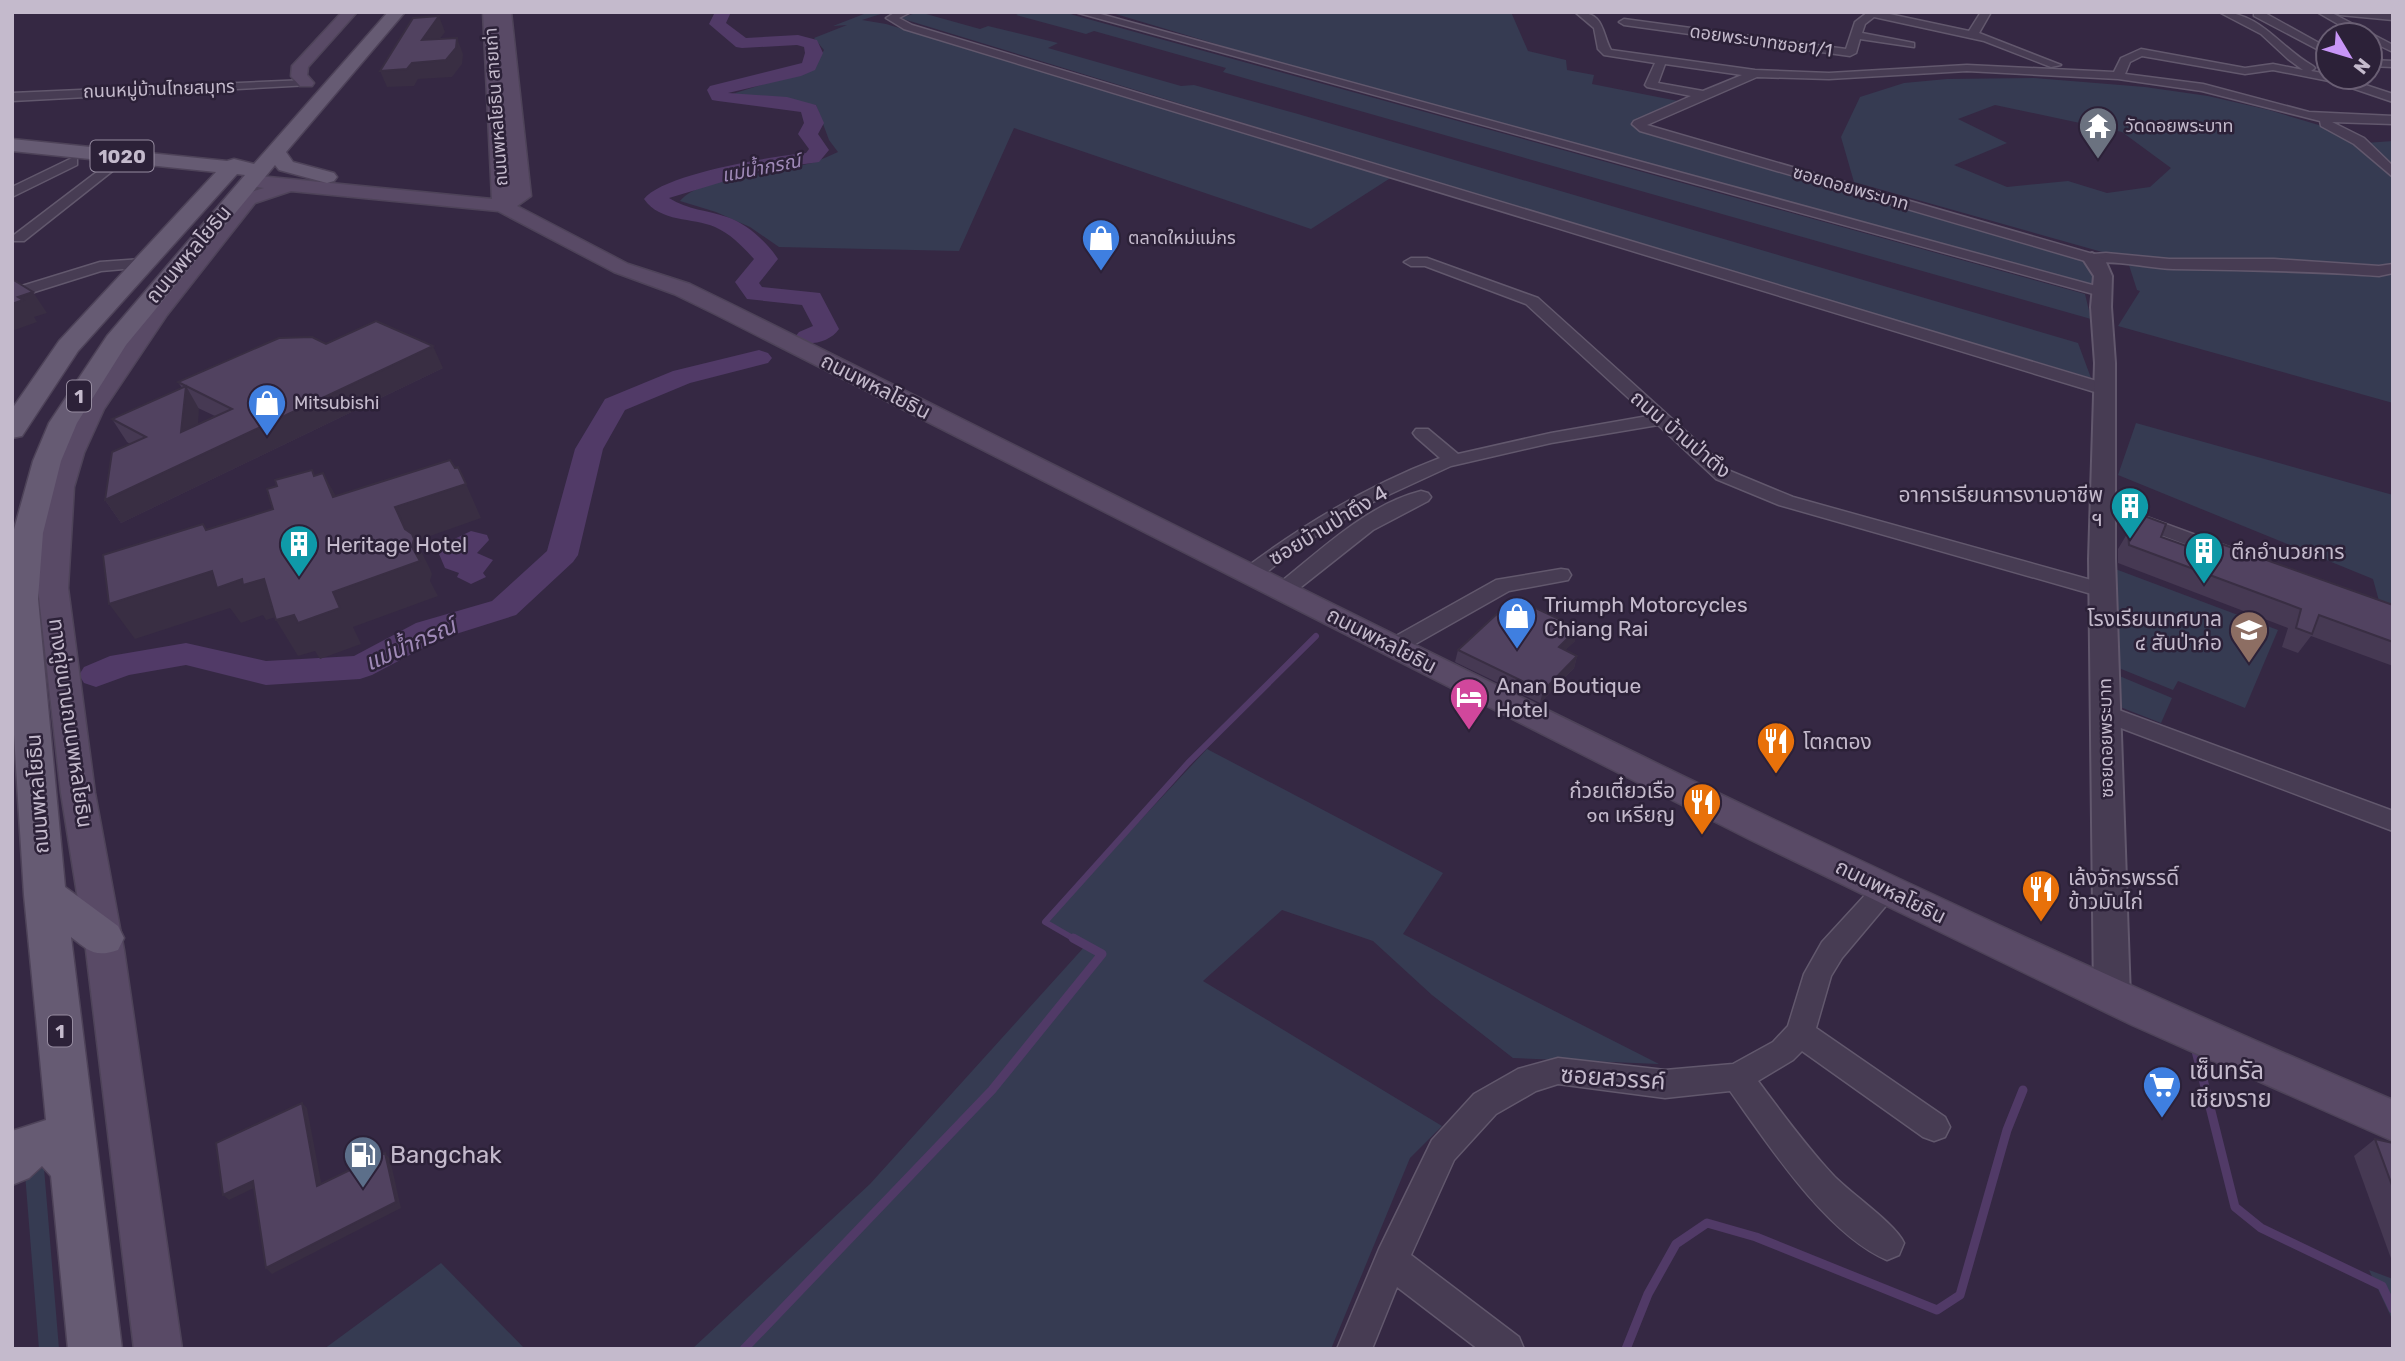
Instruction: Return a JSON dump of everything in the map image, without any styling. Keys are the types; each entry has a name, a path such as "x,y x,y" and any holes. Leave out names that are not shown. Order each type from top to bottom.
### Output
{"main road":[{"path":"306,83 299,76 300,66 350,12"},
{"path":"291,99 369,12"},
{"name":"ถนนพหลโยธิน","path":"12,430 68,346 154,287 181,222 241,174 275,151 397,12"},
{"name":"ถนนพหลโยธิน สายเก่า","path":"490,12 506,193"},
{"name":"ถนนพหลโยธิน สายเก่า","path":"504,12 506,193"},
{"name":"1020","path":"12,145 241,174"},
{"name":"ถนนพหลโยธิน","path":"95,1349 45,895 22,599 27,533 47,461 63,423 154,287 241,174 244,150 213,160 171,167"},
{"path":"275,151 286,166 327,177"},
{"name":"1020","path":"12,156 110,166 171,167"},
{"path":"171,167 195,190 181,222"},
{"name":"ถนนพหลโยธิน","path":"241,174 327,177 506,193 621,268 682,289 1584,742 2112,997 2393,1121"},
{"name":"ถนนพหลโยธิน","path":"241,174 295,185 506,193"},
{"name":"ทางคู่ขนานถนนพหลโยธิน","path":"158,1349 103,938 78,793 53,588 61,487 71,453 154,287 248,199 267,191 295,185"},
{"path":"45,895 103,938"},
{"path":"12,1163 30,1146 52,1142 76,1167"}],"street":[{"path":"906,12 891,18 908,27 2104,389"},
{"path":"1080,12 2102,292"},
{"path":"1580,12 1599,27 1604,49 1608,53 1755,73"},
{"path":"1972,35 1986,12"},
{"path":"2224,12 2256,27 2270,37 2288,57 2314,70"},
{"path":"2256,12 2314,44"},
{"path":"2322,12 2340,21"},
{"path":"2340,12 2393,17"},
{"path":"1599,27 1658,13"},
{"path":"1860,22 1874,13 1951,25 2078,73"},
{"name":"ดอยพระบาทซอย1/1","path":"1623,22 1850,53 1860,22"},
{"path":"1860,22 1923,35"},
{"path":"1857,35 1910,45"},
{"path":"1791,74 1797,47"},
{"path":"2118,76 2125,60 2141,51 2245,71 2273,67 2314,75"},
{"path":"1981,55 2010,69"},
{"path":"1661,61 1651,85 1703,95"},
{"name":"ซอยดอยพระบาท","path":"2112,997 2102,590 2104,389 2101,269 2092,260 1644,128 1638,124 1755,73 1856,76 1966,68 2118,76 2203,88 2309,116 2393,120"},
{"name":"ถนนหมู่บ้านไทยสมุทร","path":"12,97 306,83"},
{"path":"2371,91 2393,98"},
{"path":"2309,116 2359,141 2393,173"},
{"path":"12,193 72,163"},
{"path":"19,238 110,166"},
{"path":"2092,260 2106,257 2169,264 2274,264 2378,271 2393,268"},
{"name":"ถนน บ้านป่าตึง","path":"1411,262 1427,262 1532,302 1723,475 1776,503 2102,590"},
{"path":"12,294 91,269 154,287"},
{"name":"ซอยบ้านป่าตึง 4","path":"1251,574 1294,541 1366,498 1449,461 1551,438 1661,419"},
{"path":"1422,433 1449,461"},
{"path":"1284,590 1344,543 1401,505 1421,497"},
{"path":"2103,507 2255,563"},
{"path":"1395,646 1503,585 1561,575"},
{"path":"2105,713 2393,821"},
{"path":"1887,889 1832,950 1818,974 1800,1033 1934,1127"},
{"name":"ซอยสวรรค์","path":"1354,1349 1391,1261 1443,1150 1485,1104 1529,1079 1558,1071 1665,1084 1737,1077 1783,1051 1800,1033"},
{"path":"1737,1077 1824,1191 1862,1227 1887,1243"},
{"path":"1391,1261 1507,1349"}],"shaded area":[{"path":"869,12 887,12 862,20 886,24 1392,177 1311,229 1014,128 959,251 779,247 750,227 716,212 680,201 704,186 812,163 838,152 829,140 816,105 729,95 814,68 824,50 814,38 847,25 833,26"},
{"path":"919,12 980,29 988,26 1058,43 1048,48 1181,86 1194,85 1298,114 2078,343 2091,378 1689,259 900,18"},
{"path":"1022,12 1064,12 2085,294 2091,319 1223,72 1226,68 1094,31 1086,34 1016,15"},
{"path":"1109,12 1511,12 1528,51 1566,60 1567,70 1594,75 1592,84 1678,101 1640,127 2092,259 2102,292 1293,67"},
{"path":"2034,78 2145,87 2208,96 2269,110 2365,143 2393,141 2393,262 2390,268 2393,269 2393,403 2118,326 2140,291 2137,290 2127,259 1854,182 1841,137 1860,97 1904,83 1947,79","holes":["1995,105 2122,132 2171,168 2150,187 2107,193 2068,181 2007,187 1954,165 2007,143 1958,119"]},
{"path":"2136,423 2393,495 2393,626 2385,623 2373,579 2118,475"},
{"path":"471,531 487,535 489,540 477,553 493,560 483,573 486,577 471,584 457,577 459,573 445,568 439,554 446,543"},
{"path":"2102,564 2278,630 2245,708 2178,681 2173,690 2104,662"},
{"path":"2117,675 2172,698 2161,723 2115,705"},
{"path":"1207,749 1443,873 1403,934 1659,1064 1513,1058 1432,995 1373,941 1282,910 1203,981 1442,1126 1410,1158 1331,1349 692,1349 870,1184 1086,945 1045,922"},
{"path":"43,1156 59,1349 39,1349 24,1161"},
{"path":"441,1263 525,1349 324,1349"},
{"path":"2369,1270 2393,1279 2393,1321"}],"building":[{"path":"439,16 422,40 457,38 456,48 446,60 412,63 407,69 380,71 413,18"},
{"path":"12,279 33,292 18,297 23,300 12,304"},
{"path":"376,321 433,346 105,500 112,452 146,437 112,419 186,386 178,382 279,338 312,337 326,344","holes":["186,386 232,409 181,432"]},
{"path":"450,460 455,468 458,467 466,484 395,507 405,529 412,534 412,547 420,561 333,592 340,608 298,623 294,615 276,620 264,579 243,585 242,579 217,588 212,571 109,604 103,555 203,524 206,530 273,509 267,489 277,486 275,480 312,470 314,476 323,473 333,497"},
{"path":"2139,514 2166,524 2161,537 2206,553 2213,541 2393,605 2393,642 2319,615 2312,634 2296,628 2301,609 2129,545 2128,531"},
{"name":"Triumph Motorcycles Chiang Rai","path":"1514,598 1578,628 1559,647 1577,656 1543,691 1458,650"},
{"name":"Bangchak","path":"302,1103 317,1186 385,1153 396,1202 266,1268 253,1181 223,1195 216,1143"},
{"path":"2375,1139 2393,1143 2393,1188"}],"waterway":[{"name":"แม่น้ำกรณ์","path":"723,12 717,24 742,43 798,40 811,44 814,53 809,66 795,72 716,90 718,96 787,103 809,109 814,123 808,134 819,150 812,158 760,164 665,191 655,199 678,213 722,222 749,240 767,259 747,282 755,294 811,298 827,329 808,337"},
{"name":"แม่น้ำกรณ์","path":"96,675 122,664 186,654 266,673 360,667 428,631 504,608 562,555 589,449 615,405 682,377 759,358"},
{"path":"1076,940 1045,922 1188,763 1316,636"},
{"path":"744,1349 992,1090 1102,954 1073,938"},
{"path":"2196,1051 2235,1207 2261,1228 2382,1286 2393,1309"},
{"path":"1626,1349 1648,1294 1676,1244 1707,1223 1756,1237 1937,1310 1960,1295 2007,1130 2023,1090"}],"place":[{"name":"วัดดอยพระบาท","path":"2098,160"},
{"name":"ตลาดใหม่แม่กร","path":"1101,272"},
{"name":"Mitsubishi","path":"267,437"},
{"name":"อาคารเรียนการงานอาชีพ ฯ","path":"2130,540"},
{"name":"Heritage Hotel","path":"299,578"},
{"name":"ตึกอำนวยการ","path":"2204,585"},
{"name":"Triumph Motorcycles Chiang Rai","path":"1517,650"},
{"name":"โรงเรียนเทศบาล ๔ สันป่าก่อ","path":"2249,664"},
{"name":"Anan Boutique Hotel","path":"1469,731"},
{"name":"โตกตอง","path":"1776,775"},
{"name":"ก๋วยเตี๋ยวเรือ ๑๓ เหรียญ","path":"1702,836"},
{"name":"เล้งจักรพรรดิ์ ข้าวมันไก่","path":"2041,923"},
{"name":"เซ็นทรัล เชียงราย","path":"2162,1119"},
{"name":"Bangchak","path":"363,1189"}]}
